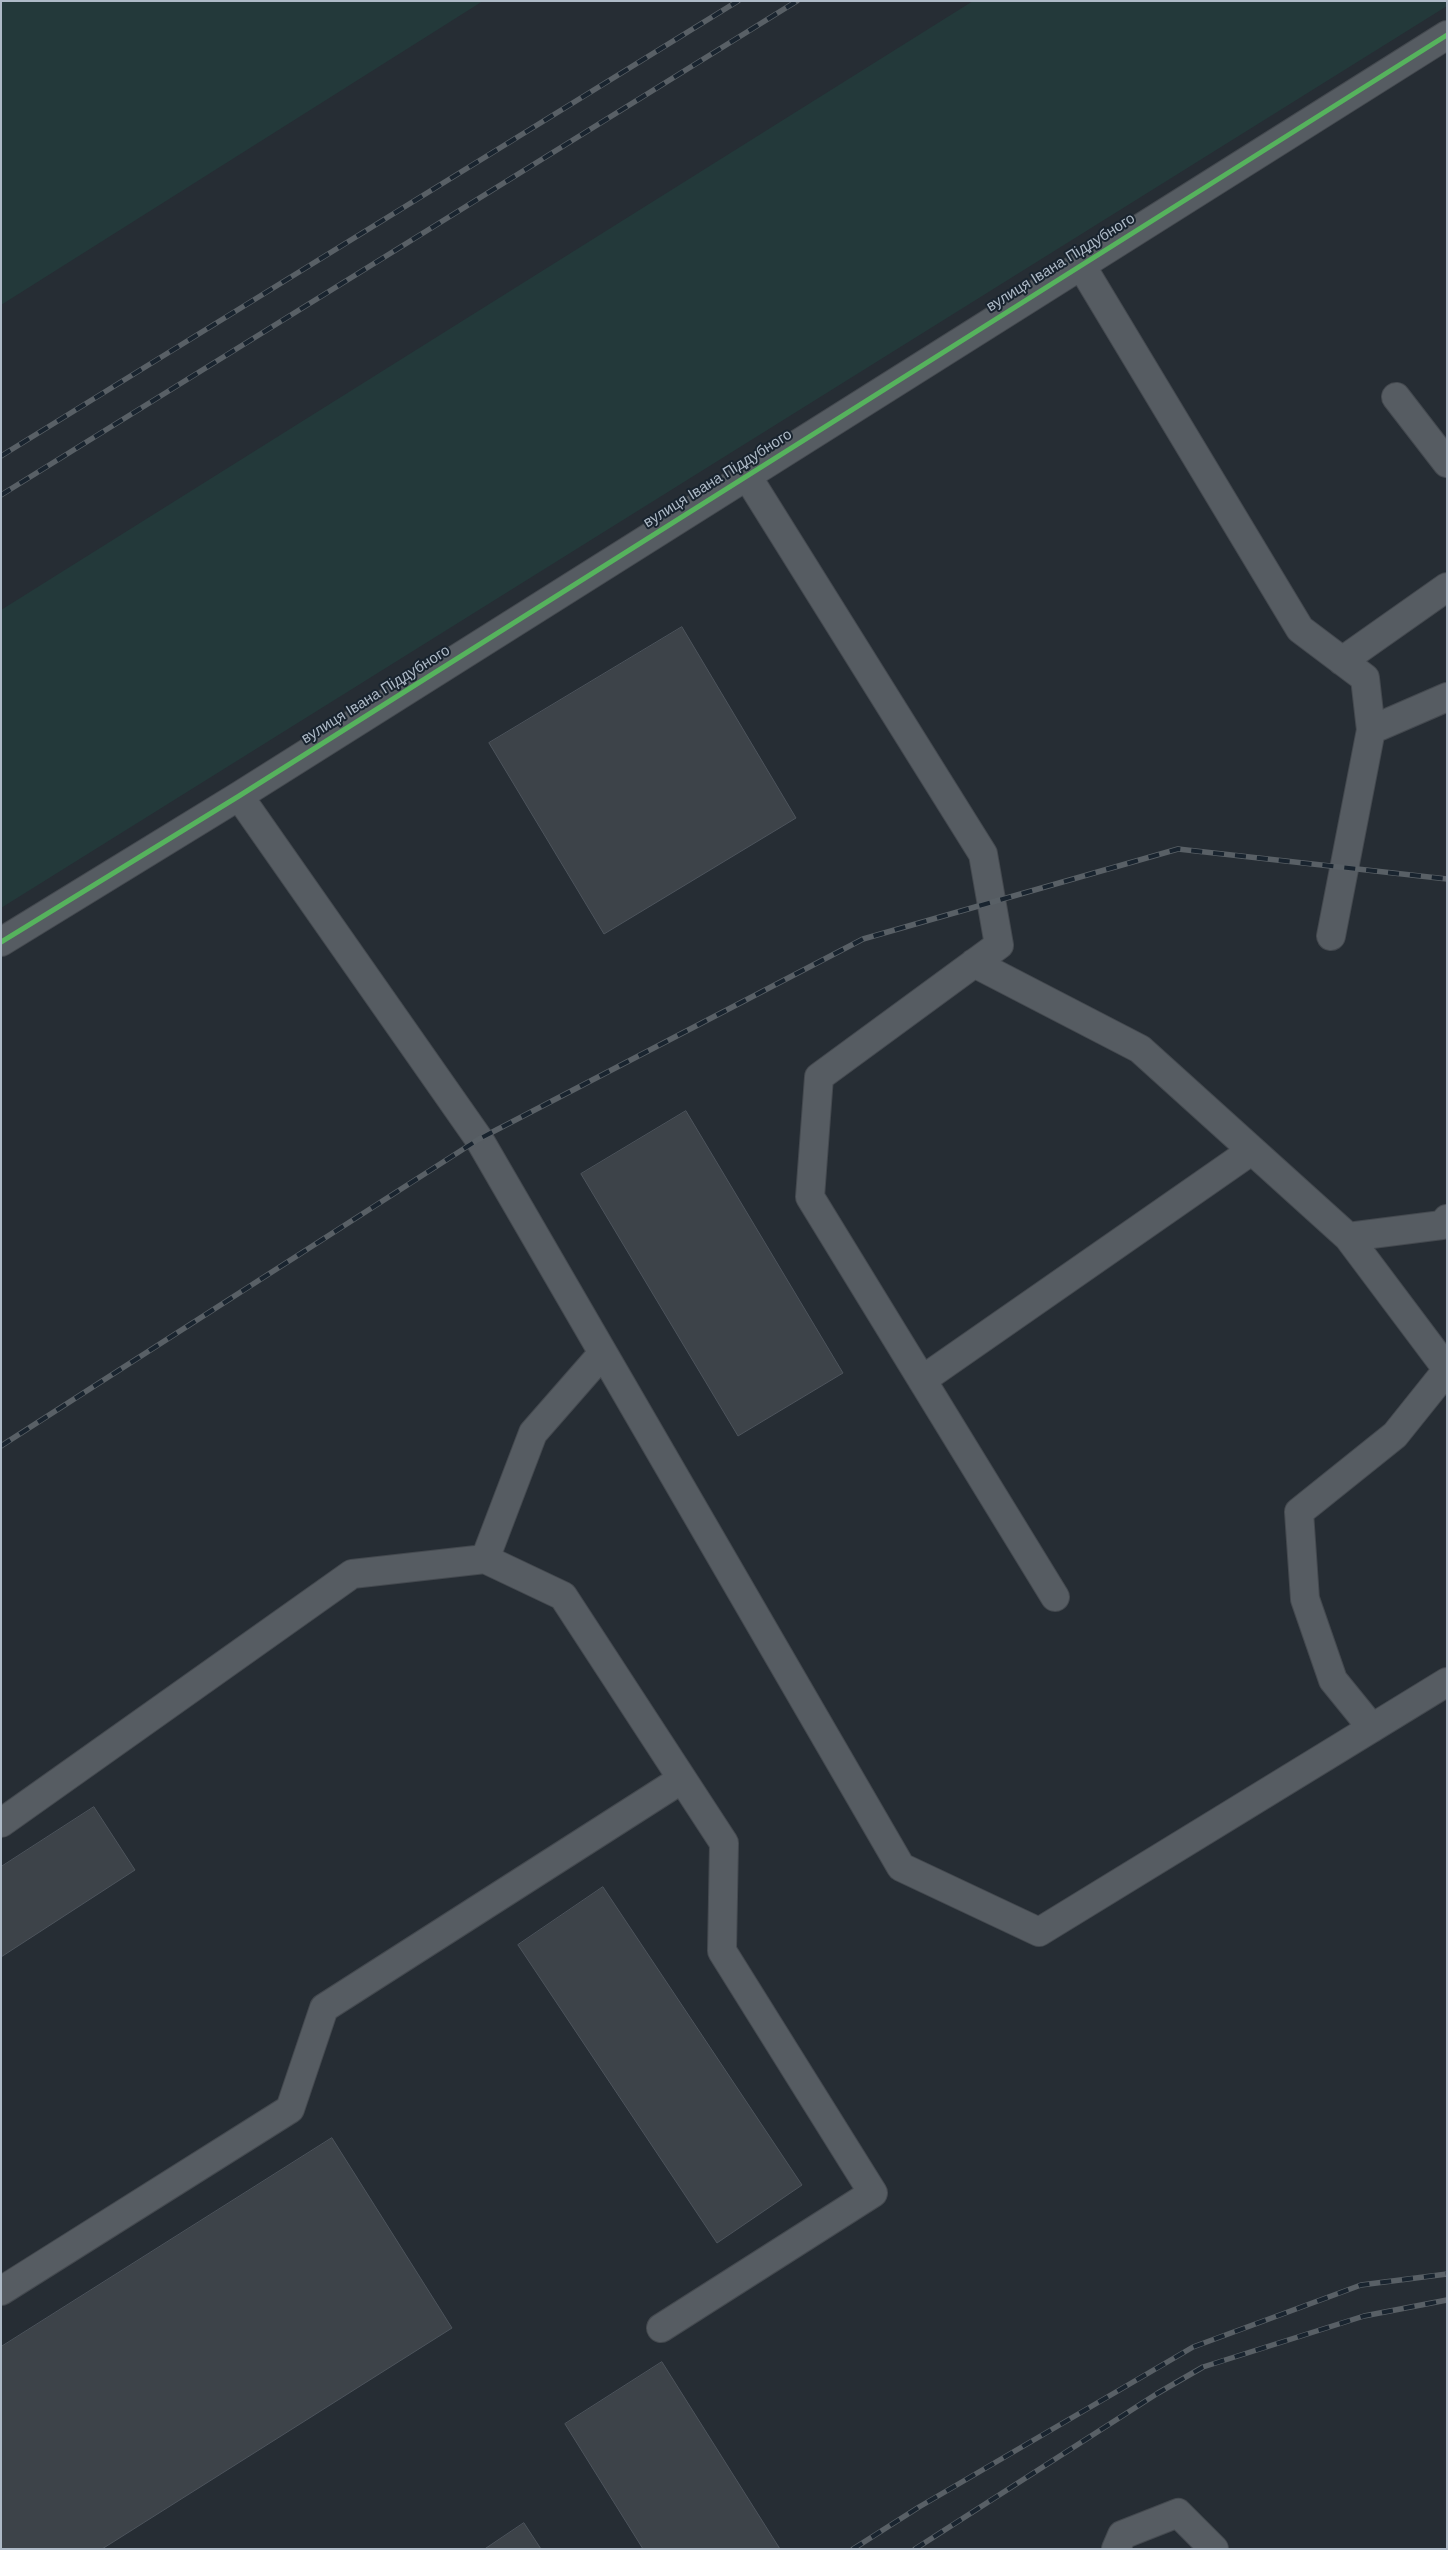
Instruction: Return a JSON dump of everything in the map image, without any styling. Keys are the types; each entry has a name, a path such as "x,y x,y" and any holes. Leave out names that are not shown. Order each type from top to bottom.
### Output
{"street":[{"name":"вулиця Івана Піддубного","path":"1,942 240,796 1447,34"},
{"path":"1081,265 1300,629 1365,678 1371,730 1331,936"},
{"path":"1396,397 1447,463"},
{"path":"747,476 983,854 999,944 819,1078 810,1196 1055,1597"},
{"path":"1342,661 1447,587"},
{"path":"1371,730 1447,697"},
{"path":"240,796 479,1138 901,1867 1039,1932 1447,1682"},
{"path":"974,963 1140,1049 1348,1238 1447,1370 1395,1436 1299,1512 1305,1599 1333,1680 1372,1728"},
{"path":"922,1380 1251,1151"},
{"path":"1348,1238 1442,1225 1447,1219"},
{"path":"485,1559 533,1433 603,1353"},
{"path":"1,1824 352,1574 485,1559 563,1596 724,1843 722,1952 873,2193 661,2328"},
{"path":"1,2292 290,2109 324,2008 682,1779"},
{"path":"1116,2549 1122,2535 1178,2513 1214,2549"}],"green space":[{"path":"1,1 483,1 1,305"},
{"path":"973,1 1447,1 1447,6 1,908 1,610"}],"building":[{"path":"682,627 796,818 604,934 489,743"},
{"path":"686,1111 843,1373 738,1436 581,1174"},
{"path":"94,1807 135,1870 1,1957 1,1867"},
{"path":"603,1887 802,2185 717,2243 518,1945"},
{"path":"332,2138 452,2328 102,2549 1,2549 1,2347"},
{"path":"662,2362 780,2549 643,2549 565,2424"},
{"path":"524,2523 541,2549 485,2549"}],"railway":[{"path":"1,456 738,1"},
{"path":"1,495 797,1"},
{"path":"1,1446 479,1139 863,939 1178,849 1447,879"},
{"path":"853,2549 919,2507 1193,2347 1361,2285 1447,2274"},
{"path":"915,2549 1158,2393 1203,2367 1364,2316 1447,2300"}],"cycle path":[{"path":"1,942 239,796 1447,35"}]}
